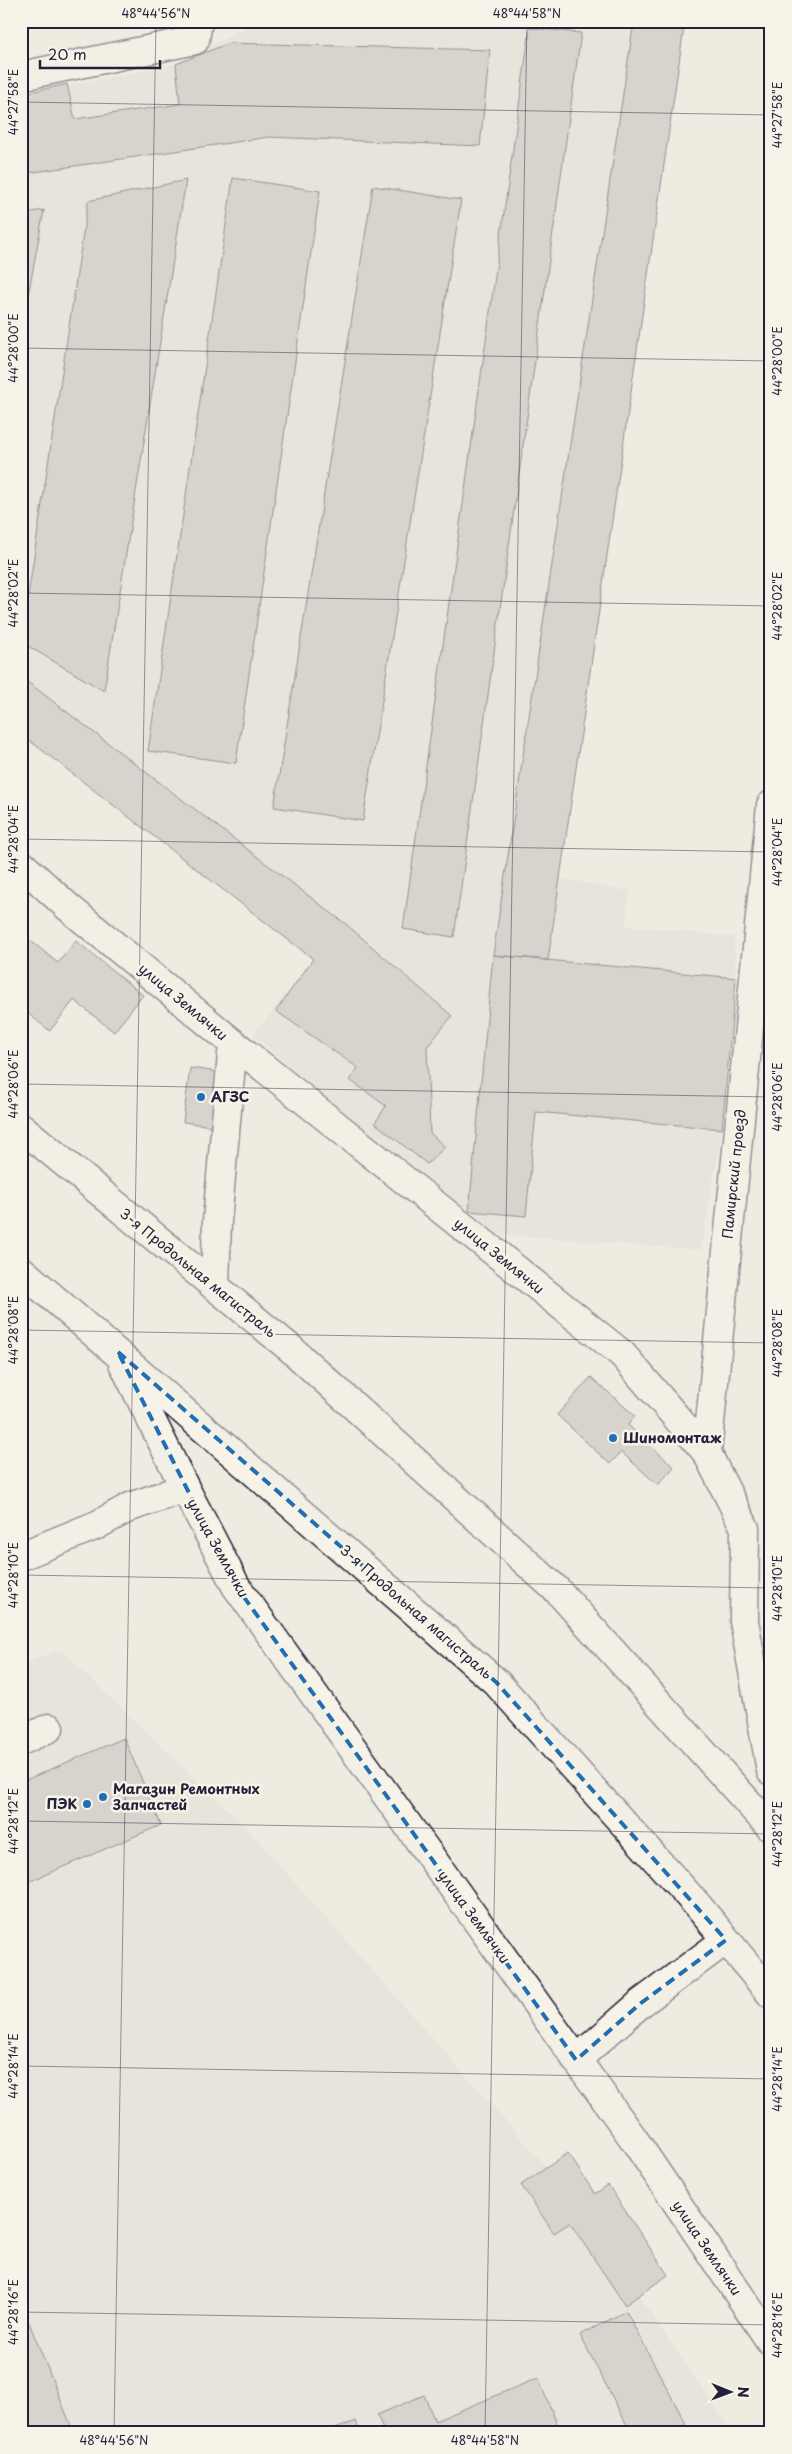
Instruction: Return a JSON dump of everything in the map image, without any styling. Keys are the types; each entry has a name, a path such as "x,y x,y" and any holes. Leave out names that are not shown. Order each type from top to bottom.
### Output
{"main road":[{"path":"21,76 195,40 198,21"},
{"name":"Памирский проезд","path":"707,1453 771,805"},
{"name":"улица Землячки","path":"21,864 68,907 233,1043 622,1354 707,1453 745,1528 744,1621 771,1771"},
{"path":"215,1287 217,1221 233,1043"},
{"name":"3-я Продольная магистраль","path":"21,1127 291,1349 558,1591 771,1828"},
{"name":"3-я Продольная магистраль","path":"21,1270 118,1352 496,1682 726,1940 771,1994"},
{"name":"улица Землячки","path":"118,1352 236,1586 638,2146 771,2342"},
{"path":"21,1556 97,1525 130,1507 185,1488"},
{"path":"21,1741 49,1728"},
{"path":"576,2060 641,2003 726,1940"}],"highlighted area":[{"path":"118,1352 496,1682 726,1940 641,2003 576,2060 236,1586"}],"shaded area":[{"path":"257,21 685,21 559,878 630,891 625,925 734,937 736,978 722,1129 701,1250 481,1233 253,1035 313,959 21,734 21,94 176,64"},
{"path":"61,1650 244,1825 560,2182 733,2433 21,2433 21,1664"}],"building":[{"path":"634,21 685,21 548,960 493,955"},
{"path":"530,28 581,33 454,937 403,929"},
{"path":"229,43 490,50 480,146 269,137 21,174 21,94 67,84 75,119 180,104 176,64"},
{"path":"233,178 320,191 236,763 148,751"},
{"path":"186,180 104,691 21,642 88,201"},
{"path":"373,186 461,200 363,821 274,807"},
{"path":"44,210 21,334 21,214"},
{"path":"21,677 347,925 452,1016 427,1047 430,1133 445,1147 427,1164 375,1123 386,1106 350,1080 358,1068 276,1011 313,959 21,734"},
{"path":"21,933 58,963 76,941 143,995 114,1032 74,1000 50,1031 21,1008"},
{"path":"493,955 736,978 722,1129 536,1112 526,1216 469,1211"},
{"name":"АГЗС","path":"190,1068 219,1072 211,1126 183,1122"},
{"name":"Шиномонтаж","path":"591,1377 635,1416 628,1425 674,1467 658,1485 621,1452 610,1464 557,1415"},
{"name":"ПЭК","path":"124,1738 161,1825 21,1885 21,1782"},
{"path":"568,2153 595,2194 608,2185 668,2275 625,2305 570,2223 554,2233 521,2185"},
{"path":"21,2303 74,2433 21,2433"},
{"path":"626,2311 686,2424 669,2433 631,2433 580,2335"},
{"path":"538,2378 561,2433 385,2433 377,2415 424,2395 435,2421"},
{"path":"356,2421 360,2433 325,2433"}],"place":[{"name":"АГЗС","path":"201,1097"},
{"name":"Шиномонтаж","path":"613,1438"},
{"name":"Магазин Ремонтных Запчастей","path":"103,1797"},
{"name":"ПЭК","path":"87,1804"}]}
